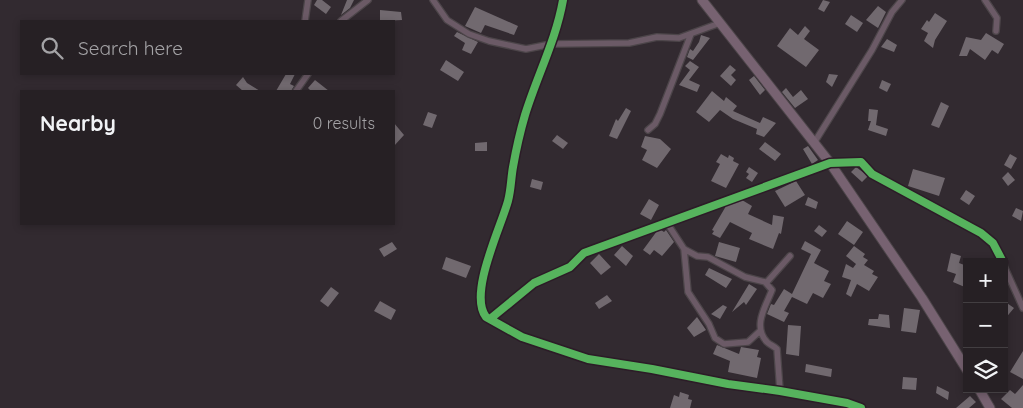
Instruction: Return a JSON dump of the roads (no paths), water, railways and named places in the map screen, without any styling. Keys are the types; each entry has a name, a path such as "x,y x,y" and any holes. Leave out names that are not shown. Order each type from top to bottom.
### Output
{"main road":[{"path":"702,0 830,163 922,298 963,364"},
{"path":"981,393 990,408"}],"street":[{"path":"305,20 308,0"},
{"path":"342,20 368,0"},
{"path":"433,0 447,20 478,38 526,49 551,44 629,43 657,38 685,37 720,22"},
{"path":"563,0 551,44 524,119 512,168 508,201 483,276 482,313 522,337 588,359 847,403 861,408"},
{"path":"814,143 872,50 892,12 902,0"},
{"path":"985,0 996,18 996,31"},
{"path":"648,130 656,124 691,34"},
{"path":"297,90 307,75"},
{"path":"490,319 534,283 570,267 584,253 830,163 861,162 872,174 981,233 994,243 1001,258"},
{"path":"668,223 684,250 688,292 709,324 714,338 724,344 748,342 760,331 763,308 772,290 765,282 745,278 708,256 697,256 684,250"},
{"path":"765,282 790,256"},
{"path":"1008,275 1023,308"},
{"path":"760,331 768,343 777,349 780,391"}]}
